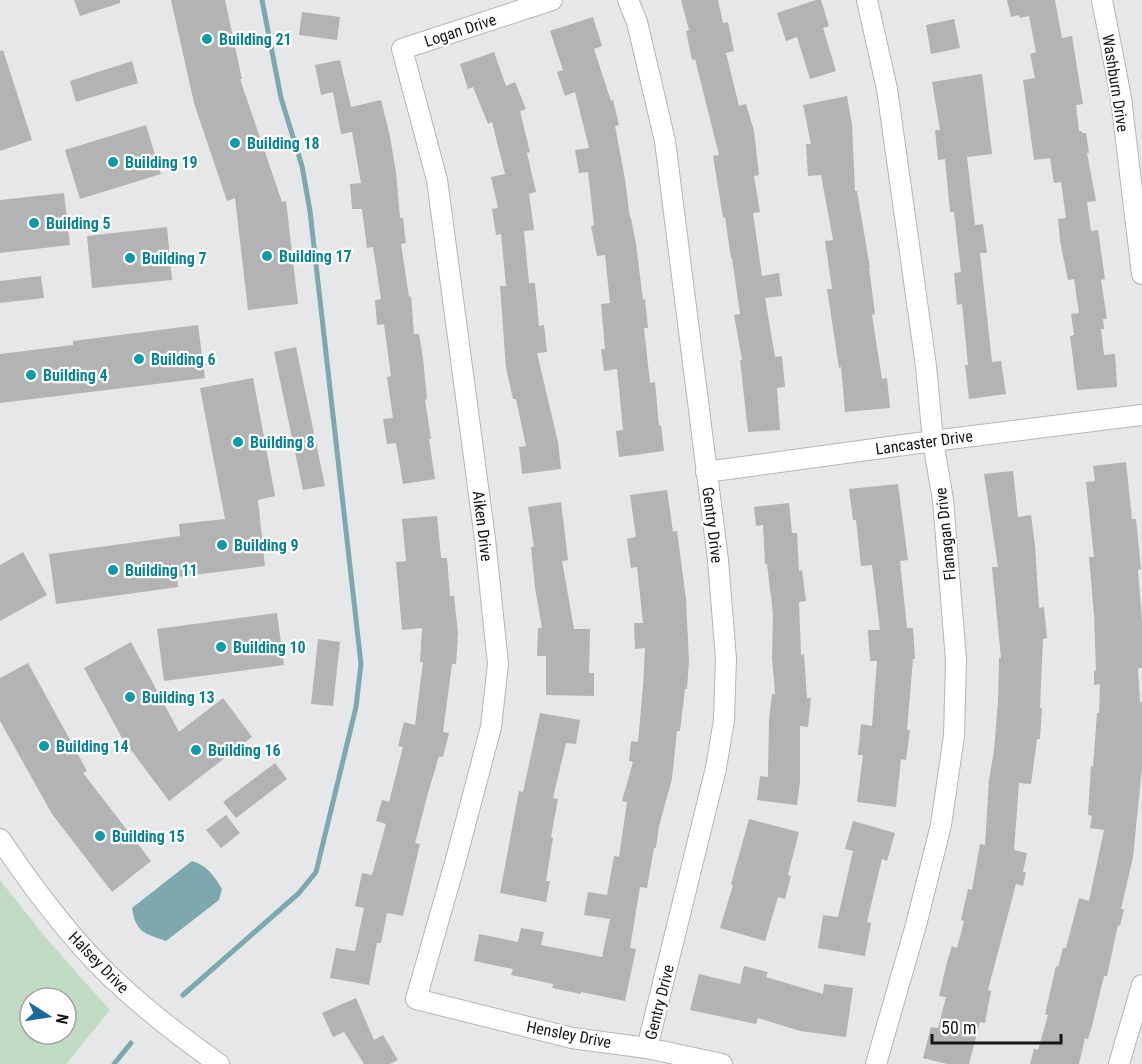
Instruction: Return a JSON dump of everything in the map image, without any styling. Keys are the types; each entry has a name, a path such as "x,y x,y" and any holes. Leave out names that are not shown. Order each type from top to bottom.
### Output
{"street":[{"name":"Logan Drive","path":"402,49 552,0"},
{"name":"Gentry Drive","path":"628,0 637,22 665,141 718,560 726,658 724,720 716,768 647,1048"},
{"name":"Flanagan Drive","path":"867,0 887,89 926,366 933,441 943,500 956,660 954,736 941,825 916,925 876,1064"},
{"name":"Washburn Drive","path":"1102,0 1121,98 1142,274"},
{"name":"Aiken Drive","path":"402,49 437,180 485,539 498,664 491,727 416,999"},
{"name":"Lancaster Drive","path":"706,472 1142,415"},
{"name":"Halsey Drive","path":"0,839 46,903 111,977 168,1027 219,1064"},
{"path":"1119,1064 1142,985"},
{"name":"Hensley Drive","path":"416,999 572,1038 647,1048 723,1064"}],"green space":[{"path":"0,880 46,938 110,1010 66,1064 0,1064"}],"water":[{"path":"192,861 210,872 216,880 222,889 219,900 166,941 142,931 136,923 132,908"}],"building":[{"path":"74,0 120,0 120,3 80,16"},
{"path":"171,0 225,0 242,79 240,79 282,202 286,201 298,304 248,310 235,198 227,201 194,103"},
{"path":"681,0 718,0 723,23 728,22 734,51 726,53 739,106 746,104 754,131 759,175 754,176 760,212 753,213 762,276 779,273 782,296 765,298 775,357 782,356 785,387 777,388 780,430 748,432 740,360 742,360 734,315 740,314 713,156 719,155 695,59 692,60 686,31 689,30"},
{"path":"821,0 829,26 823,28 836,71 810,79 797,37 786,41 777,13"},
{"path":"1007,0 1055,0 1062,38 1072,36 1083,104 1076,105 1079,131 1086,133 1089,153 1087,153 1096,201 1087,202 1091,231 1098,230 1105,279 1101,280 1107,319 1103,319 1104,329 1101,329 1104,355 1115,354 1117,387 1077,390 1070,336 1074,335 1071,314 1079,313 1074,279 1068,280 1060,241 1058,219 1066,218 1061,182 1054,183 1050,158 1034,160 1023,80 1035,78 1030,54 1036,52 1029,16 1011,17"},
{"path":"302,12 340,17 337,40 299,35"},
{"path":"593,17 602,46 594,49 611,101 613,100 619,125 615,126 636,244 643,300 645,299 648,328 644,328 650,383 655,382 664,451 619,457 616,431 623,430 617,369 604,371 601,349 605,349 601,304 610,303 605,255 597,256 591,226 594,225 588,172 579,173 575,150 589,148 575,92 565,96 557,72 563,70 550,31"},
{"path":"954,19 960,48 931,54 926,25"},
{"path":"3,50 32,140 0,151 0,51"},
{"path":"494,52 506,86 515,82 526,109 520,111 530,152 527,153 536,192 529,194 534,230 524,231 529,283 535,283 539,326 544,325 547,352 537,353 558,442 561,469 522,474 519,447 526,446 516,399 513,399 506,368 500,286 506,286 501,234 496,235 492,209 498,208 491,177 505,174 492,122 488,124 473,87 468,89 460,64"},
{"path":"340,60 351,107 381,100 390,136 400,218 403,218 406,243 401,244 409,297 411,296 414,334 419,334 423,358 427,399 425,400 435,479 403,484 396,443 387,444 383,419 393,418 387,377 391,376 384,324 377,325 375,300 381,299 373,247 367,248 362,209 352,209 350,184 361,183 352,132 341,134 333,92 321,95 315,65"},
{"path":"132,61 138,83 76,102 70,81"},
{"path":"982,74 992,154 967,157 975,225 983,224 987,253 980,253 992,362 1001,361 1006,394 969,399 962,304 957,305 954,273 961,272 954,212 950,212 945,159 938,160 935,130 940,130 932,82"},
{"path":"847,96 852,125 855,191 857,191 870,268 875,314 872,315 882,379 887,378 890,408 845,412 841,367 839,368 827,289 832,289 825,241 833,240 821,175 808,176 806,144 811,144 803,105"},
{"name":"Building 19","path":"146,125 161,174 80,199 65,150"},
{"name":"Building 5","path":"64,193 70,245 0,253 0,200"},
{"name":"Building 7","path":"167,227 172,280 92,288 87,236"},
{"path":"41,276 44,298 0,303 0,281"},
{"name":"Building 6","path":"198,325 205,378 0,403 0,354 73,345 73,341"},
{"path":"296,347 325,486 303,490 274,352"},
{"path":"253,378 275,496 258,500 265,566 177,577 178,587 56,604 49,554 180,536 179,524 225,519 200,388"},
{"path":"1126,462 1132,519 1136,519 1141,569 1138,570 1142,621 1142,668 1138,668 1140,702 1142,702 1142,768 1133,857 1121,909 1124,909 1120,926 1118,925 1107,976 1104,976 1092,1026 1088,1039 1085,1038 1079,1064 1030,1064 1034,1049 1038,1050 1048,1015 1045,1014 1056,966 1058,967 1063,948 1066,948 1079,898 1089,901 1104,830 1090,828 1092,816 1088,815 1100,684 1094,685 1094,671 1096,670 1094,615 1089,557 1094,557 1086,482 1095,481 1093,466"},
{"path":"1013,471 1018,517 1031,515 1039,608 1044,607 1047,638 1043,639 1040,739 1037,739 1031,784 1019,783 1014,850 1027,853 1023,872 1026,872 1023,886 1016,884 988,990 991,991 985,1023 980,1022 969,1064 947,1064 923,1058 931,1027 938,1028 946,997 939,996 947,962 952,946 957,948 964,921 961,920 968,889 972,890 980,844 985,845 989,780 998,701 999,658 1001,658 992,567 998,567 984,474"},
{"path":"898,484 908,560 900,561 907,628 913,628 915,659 913,659 907,730 910,730 906,760 901,759 896,807 857,802 863,755 858,755 861,724 872,726 877,661 870,661 868,630 880,630 872,565 861,566 856,520 853,520 849,489"},
{"path":"667,490 673,532 677,531 686,599 689,661 687,689 685,689 680,731 677,731 672,779 659,826 647,888 640,887 630,948 636,949 625,1001 552,988 553,984 511,975 513,969 474,961 479,934 518,942 521,928 544,932 541,945 602,957 610,919 584,915 588,892 607,895 614,856 619,857 627,802 622,801 633,762 629,761 631,741 638,742 643,686 645,648 635,649 634,623 643,623 637,567 631,568 627,539 636,537 630,495"},
{"path":"561,502 568,560 562,561 574,629 590,629 589,673 594,673 594,696 546,695 546,656 537,656 538,628 542,628 535,588 531,547 534,547 528,507"},
{"path":"789,503 792,533 797,533 799,571 802,570 806,601 799,602 801,655 804,654 807,698 811,698 808,727 800,726 800,781 797,805 757,800 760,776 768,777 769,719 772,694 775,694 772,657 773,614 767,564 765,564 763,525 756,526 754,507"},
{"path":"437,516 441,558 447,558 450,596 454,596 458,633 456,664 452,664 443,732 449,733 443,757 439,756 415,843 420,844 403,916 387,913 381,943 377,943 369,985 330,978 336,948 355,951 364,908 355,906 362,873 372,875 386,824 376,821 382,800 389,802 403,747 398,746 404,722 415,725 423,662 420,662 422,628 402,630 396,562 406,561 402,519"},
{"path":"23,552 47,595 0,621 0,565"},
{"name":"Building 10","path":"277,613 284,665 164,681 157,629"},
{"path":"318,639 340,642 333,706 311,704"},
{"path":"131,642 179,732 223,698 252,737 169,801 131,750 129,751 84,668"},
{"path":"28,663 87,771 83,773 151,861 112,892 52,814 0,721 0,678"},
{"path":"540,713 580,720 576,744 566,743 553,798 558,799 551,837 553,838 546,881 550,881 546,902 500,893 519,791 523,792"},
{"path":"275,763 287,779 236,818 223,802"},
{"path":"226,815 240,833 221,848 206,830"},
{"path":"749,819 799,832 788,875 791,876 785,899 778,897 765,941 720,928"},
{"path":"853,821 895,833 887,861 882,859 867,922 871,923 865,956 818,948 823,915 838,917 853,851 845,849"},
{"path":"744,966 768,972 766,977 823,994 824,984 853,988 846,1037 800,1031 758,1018 756,1024 690,1010 699,974 740,984"},
{"path":"356,998 374,1040 383,1035 398,1060 390,1064 364,1064 344,1032 333,1037 322,1013"}],"waterway":[{"path":"183,995 299,893 316,872 356,707 361,664 310,211 302,166 281,98 262,0"},
{"path":"114,1064 131,1043"}],"place":[{"name":"Building 21","path":"207,39"},
{"name":"Building 18","path":"235,143"},
{"name":"Building 19","path":"113,162"},
{"name":"Building 5","path":"34,223"},
{"name":"Building 17","path":"267,256"},
{"name":"Building 7","path":"130,258"},
{"name":"Building 6","path":"139,359"},
{"name":"Building 4","path":"31,375"},
{"name":"Building 8","path":"238,442"},
{"name":"Building 9","path":"222,545"},
{"name":"Building 11","path":"113,570"},
{"name":"Building 10","path":"221,647"},
{"name":"Building 13","path":"130,697"},
{"name":"Building 14","path":"44,746"},
{"name":"Building 16","path":"196,750"},
{"name":"Building 15","path":"100,836"}]}
